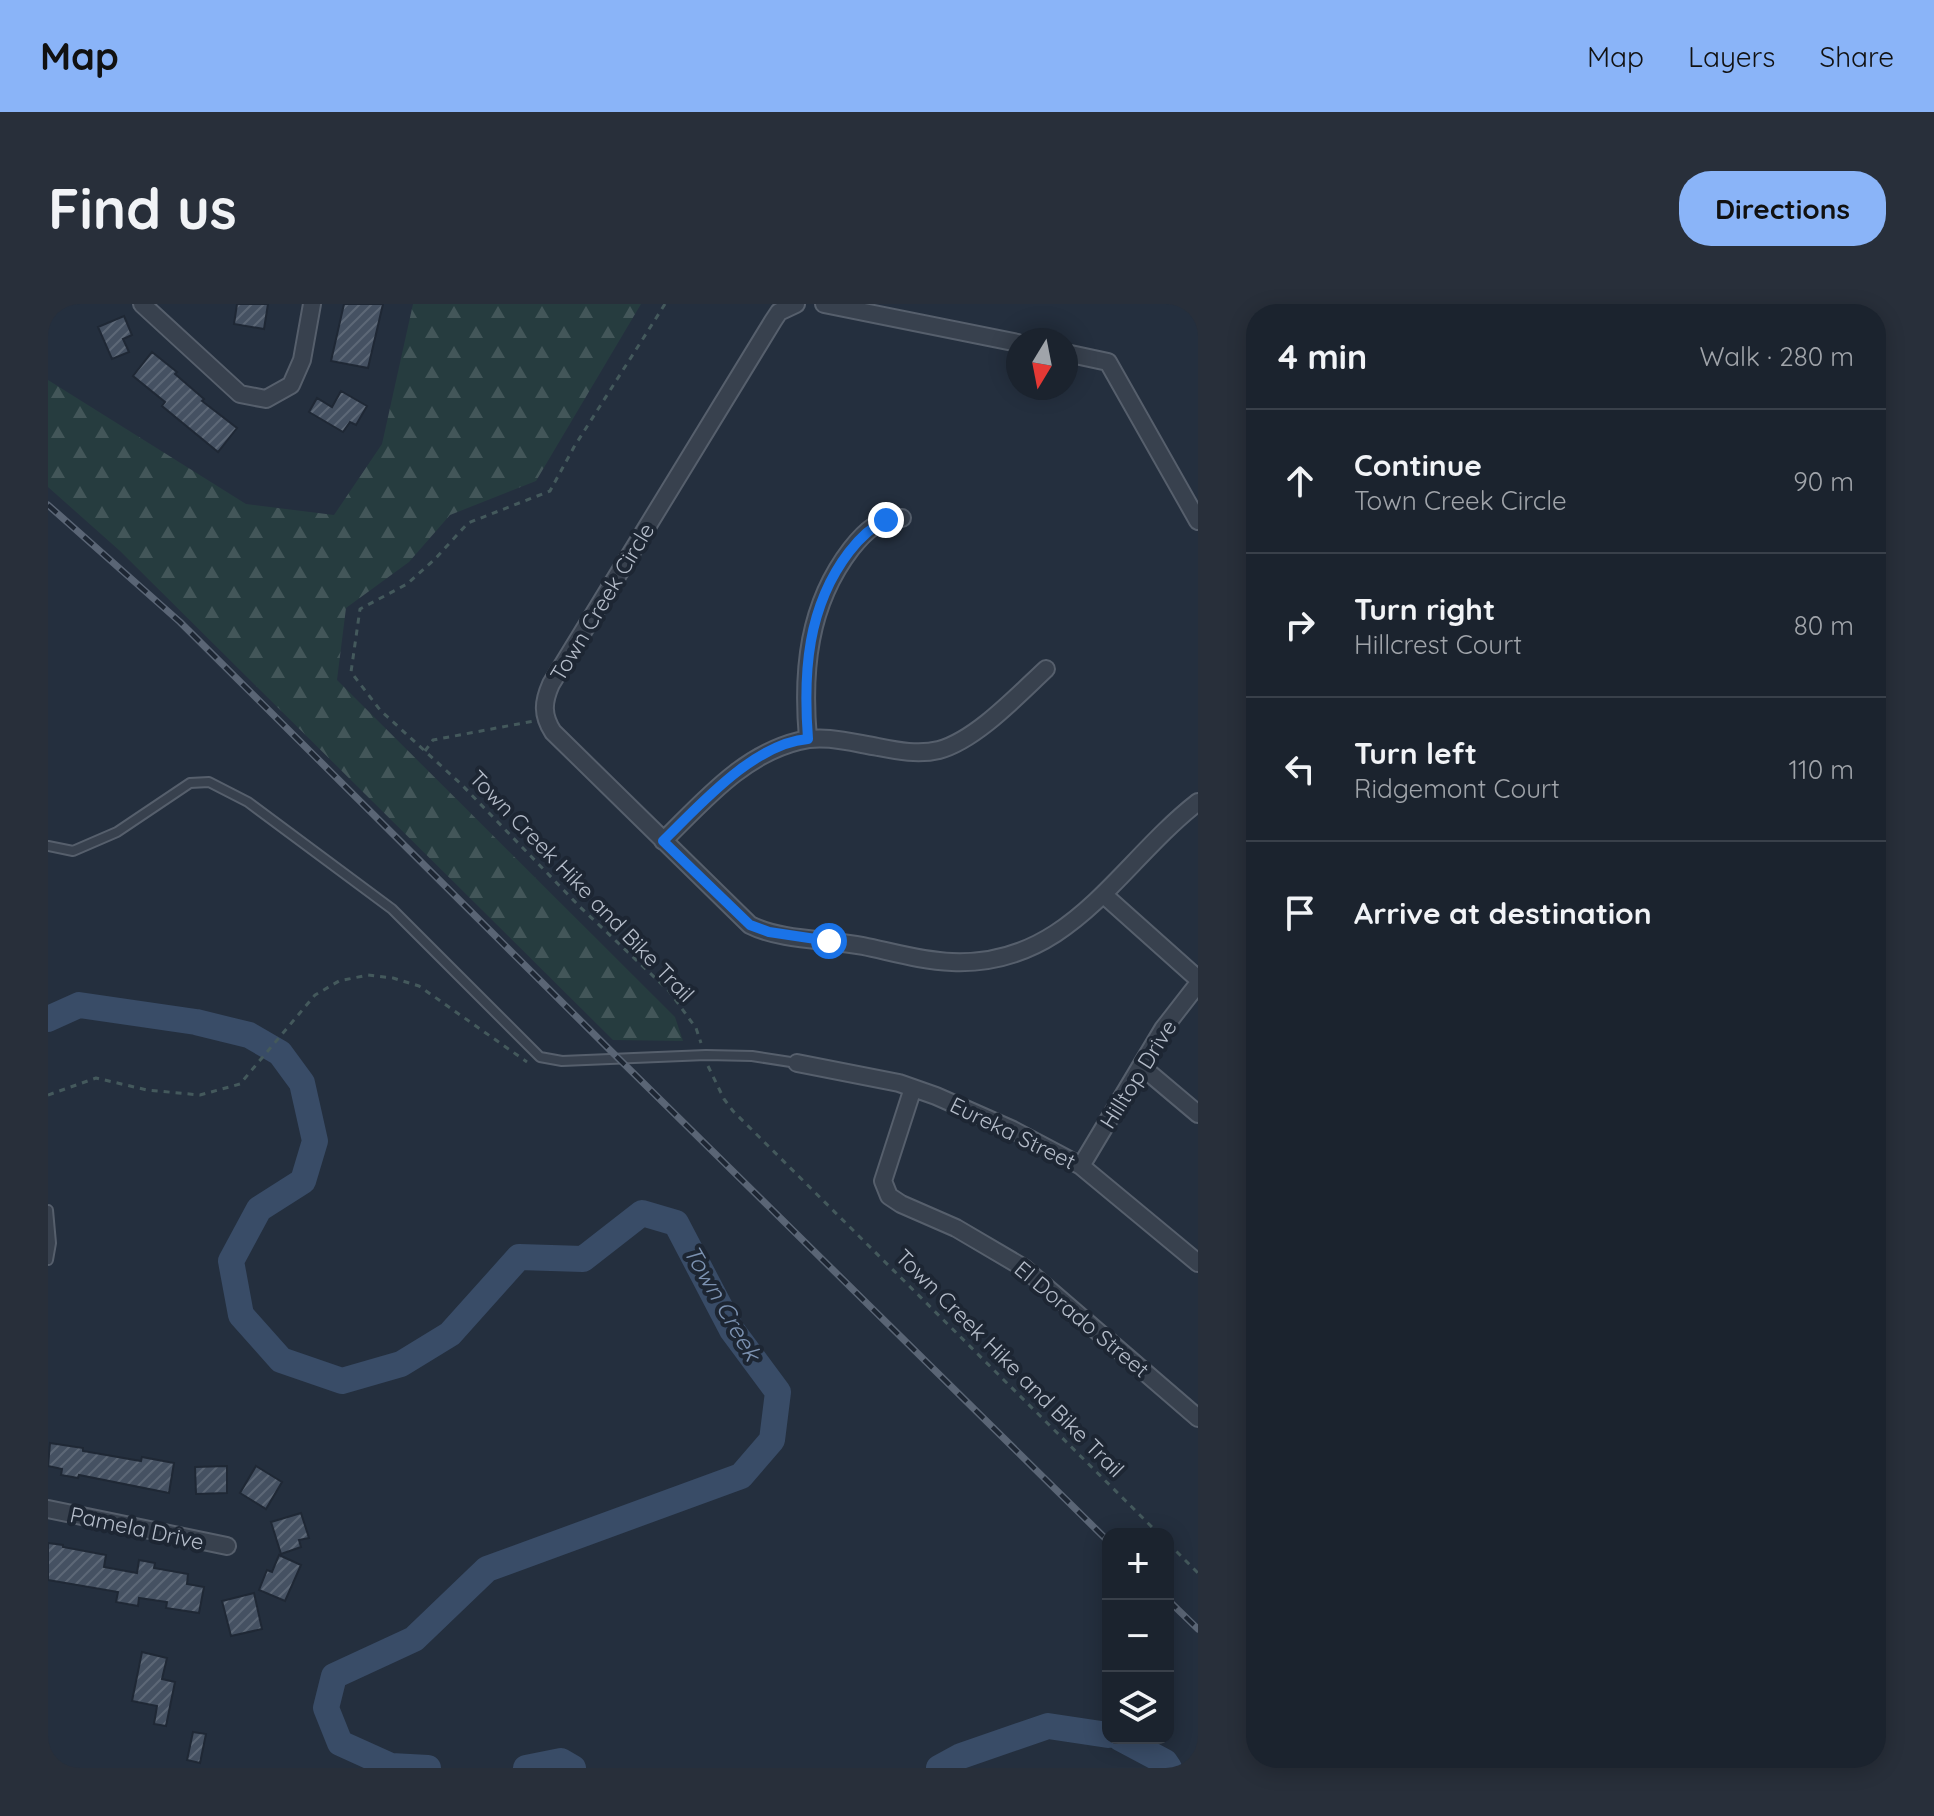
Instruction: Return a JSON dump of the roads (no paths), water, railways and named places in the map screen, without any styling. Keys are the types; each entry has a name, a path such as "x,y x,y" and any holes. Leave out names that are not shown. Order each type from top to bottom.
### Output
{"street":[{"path":"142,304 240,394 266,399 291,385 302,360 312,304"},
{"name":"Town Creek Circle","path":"663,841 553,732 545,719 544,706 560,670 773,321 779,312 796,304"},
{"path":"824,304 1006,341"},
{"path":"1078,356 1108,362 1198,521"},
{"path":"808,739 805,698 807,663 822,598 841,562 869,530 886,520 902,518"},
{"path":"1046,669 988,721 938,750 898,751 808,739 788,744 748,763 726,780 663,841 740,917 758,929 930,960 954,963 982,961 1027,950 1070,925 1104,895 1161,833 1198,802"},
{"path":"1104,895 1198,982"},
{"name":"Hilltop Drive","path":"1081,1166 1163,1029 1198,982"},
{"name":"Eureka Street","path":"797,1063 899,1083 1013,1130 1081,1166 1198,1263"},
{"path":"1141,1066 1198,1114"},
{"name":"El Dorado Street","path":"913,1088 883,1181 889,1196 956,1228 1024,1268 1198,1418"},
{"name":"Pamela Drive","path":"48,1509 227,1546"}],"lane":[{"path":"48,846 73,851 117,832 190,783 209,782 248,802 392,909 540,1057 562,1061 752,1056 797,1063"},
{"path":"48,1210 51,1243 48,1260"}],"waterway":[{"name":"Town Creek","path":"48,1019 79,1005 196,1022 249,1035 280,1053 302,1083 315,1141 303,1181 259,1209 231,1261 241,1315 281,1360 342,1381 401,1364 450,1334 519,1257 583,1259 642,1213 676,1223 732,1330 778,1392 772,1440 741,1476 487,1569 414,1639 334,1676 326,1708 340,1743 391,1766 428,1768"},
{"name":"Town Creek","path":"939,1768 961,1756 1048,1726 1102,1734"},
{"name":"Town Creek","path":"1131,1744 1165,1762 1169,1768"},
{"name":"Town Creek","path":"526,1768 561,1761 573,1768"}],"railway":[{"path":"48,505 180,622 1102,1535"},
{"path":"1174,1606 1198,1629"}]}
